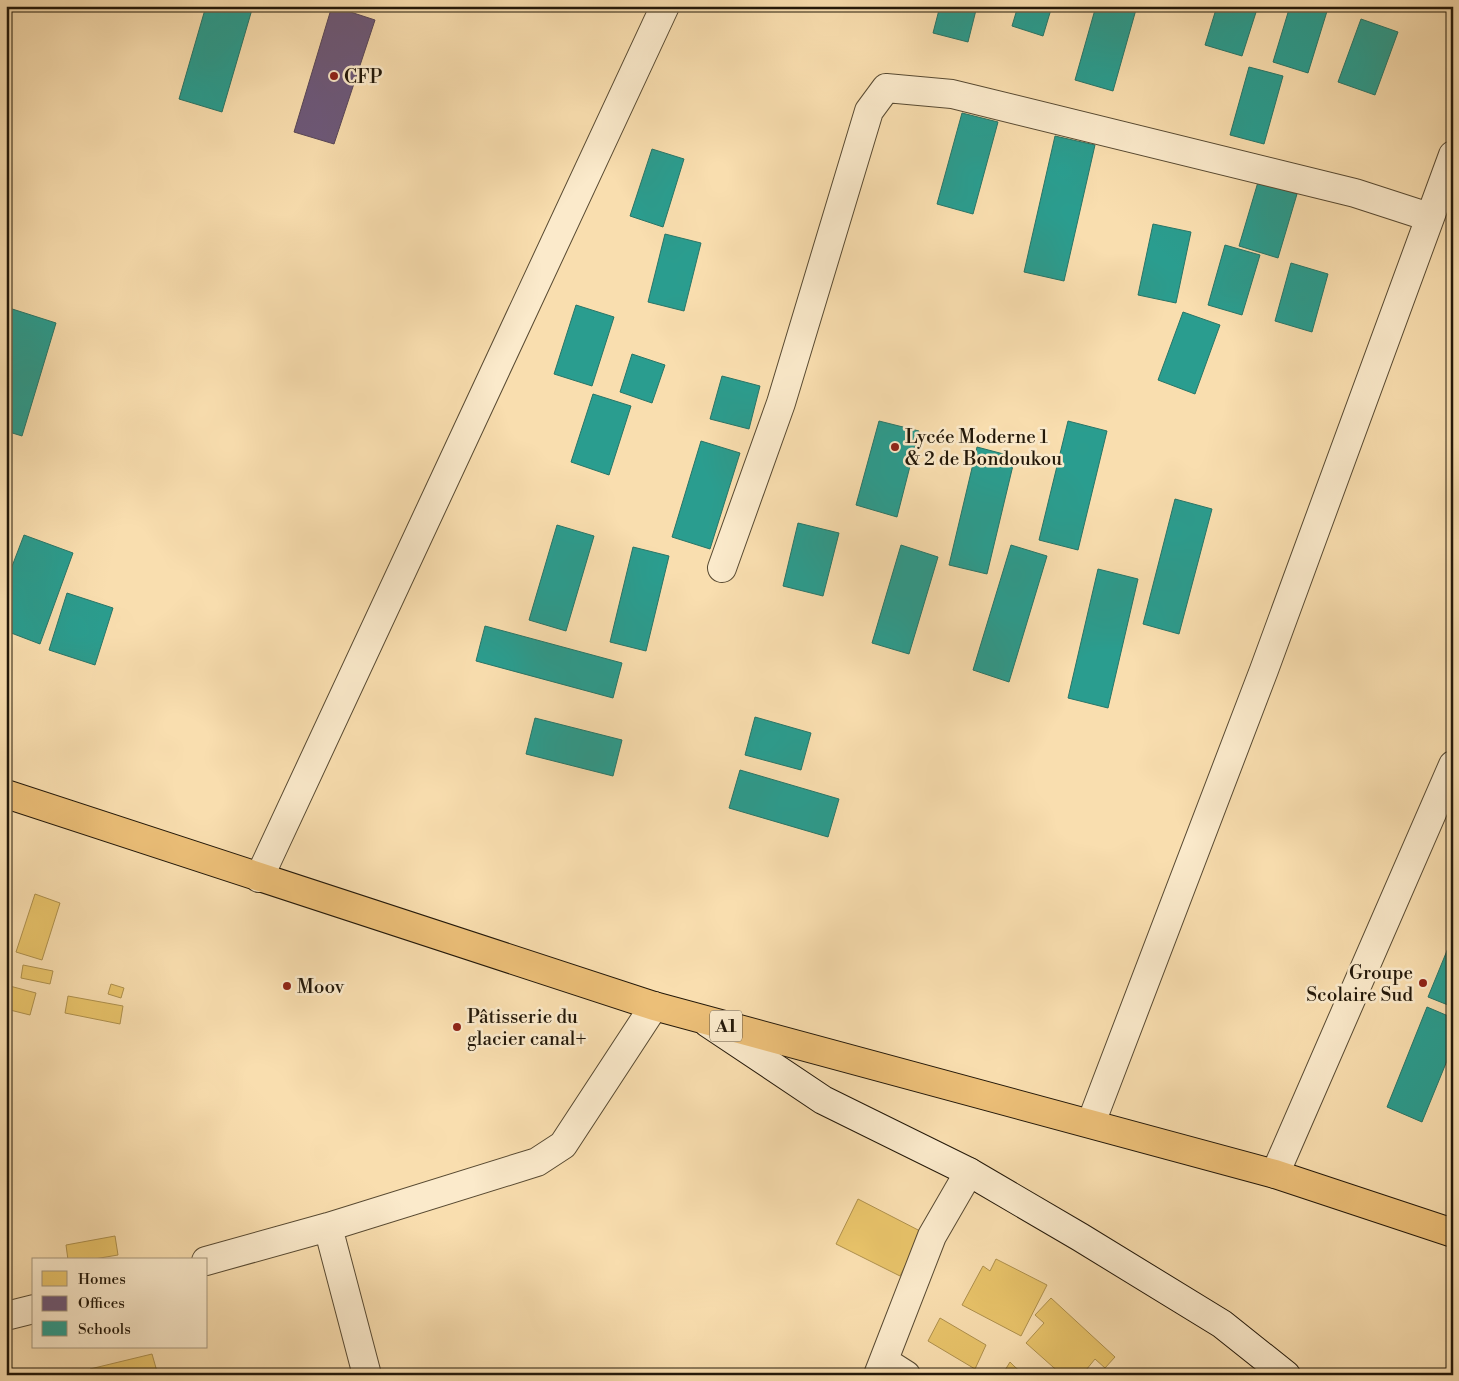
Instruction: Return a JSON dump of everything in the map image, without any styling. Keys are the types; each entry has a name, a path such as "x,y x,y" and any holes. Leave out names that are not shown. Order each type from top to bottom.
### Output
{"main road":[{"name":"A1","path":"6,794 654,1006 1275,1174 1453,1233"}],"street":[{"path":"259,878 665,6"},
{"path":"722,568 781,403 869,111 886,88 952,94 1355,193 1428,217"},
{"path":"1091,1123 1264,670 1428,217 1453,155"},
{"path":"1275,1174 1453,766"},
{"path":"208,1260 328,1227 537,1162 563,1145 654,1006"},
{"path":"704,1020 823,1100 969,1172 1222,1324 1286,1375"},
{"path":"889,1370 932,1236 969,1172"},
{"path":"328,1227 367,1375"},
{"path":"6,1316 32,1310"}],"building: Homes":[{"path":"35,894 60,903 42,960 16,952"},
{"path":"23,965 53,971 50,984 21,978"},
{"path":"111,984 124,988 121,998 108,994"},
{"path":"6,985 36,993 30,1015 6,1009"},
{"path":"68,996 123,1006 120,1024 65,1013"},
{"path":"858,1199 922,1232 900,1276 836,1244"},
{"path":"115,1236 118,1255 100,1258 68,1258 66,1245"},
{"path":"996,1259 1047,1285 1021,1336 962,1305 983,1266 990,1271"},
{"path":"1051,1298 1115,1357 1105,1368 1095,1359 1082,1375 1062,1375 1026,1343 1044,1323 1035,1315"},
{"path":"940,1318 986,1345 975,1369 928,1341"},
{"path":"152,1354 158,1375 91,1375 90,1369"},
{"path":"1010,1362 1014,1366 1024,1375 1002,1375"}],"building: Offices":[{"name":"CFP","path":"332,6 375,20 334,144 294,132"}],"building: Schools":[{"path":"206,6 253,6 222,112 179,99"},
{"path":"940,6 977,6 968,42 933,33"},
{"path":"1018,6 1052,6 1043,36 1012,26"},
{"path":"1096,6 1137,6 1113,91 1075,80"},
{"path":"1217,6 1258,6 1242,56 1205,45"},
{"path":"1290,6 1328,8 1308,73 1273,62"},
{"path":"1361,19 1398,32 1375,95 1338,82"},
{"path":"1249,67 1283,76 1264,144 1230,135"},
{"path":"962,113 998,122 973,214 937,204"},
{"path":"1055,136 1095,145 1064,281 1024,272"},
{"path":"652,149 684,159 663,227 630,216"},
{"path":"1258,182 1297,194 1278,258 1239,246"},
{"path":"1153,224 1191,232 1176,303 1138,295"},
{"path":"665,234 701,243 684,311 648,302"},
{"path":"1225,245 1260,255 1242,315 1208,305"},
{"path":"1291,263 1328,274 1312,332 1275,321"},
{"path":"576,305 614,317 592,386 554,374"},
{"path":"6,307 56,323 22,436 6,431"},
{"path":"1183,312 1220,325 1195,394 1158,380"},
{"path":"632,354 665,365 652,403 620,392"},
{"path":"722,376 760,386 749,429 710,419"},
{"path":"593,394 631,406 609,475 571,462"},
{"path":"879,421 919,431 897,517 856,505"},
{"path":"1068,421 1107,431 1078,550 1039,540"},
{"path":"701,441 740,453 710,549 672,537"},
{"path":"977,447 1015,457 987,574 949,565"},
{"path":"1175,499 1212,509 1179,634 1143,624"},
{"path":"798,523 839,533 823,596 783,586"},
{"path":"557,525 594,536 566,631 529,620"},
{"path":"24,535 73,553 40,644 6,631 6,582"},
{"path":"901,545 938,557 909,654 872,643"},
{"path":"1011,545 1047,556 1009,682 973,670"},
{"path":"633,547 669,556 646,651 610,642"},
{"path":"1098,569 1138,579 1108,708 1068,698"},
{"path":"67,593 113,608 95,665 49,650"},
{"path":"485,626 622,663 613,698 476,661"},
{"path":"755,717 811,733 801,770 745,755"},
{"path":"535,718 622,740 613,776 526,754"},
{"path":"740,770 839,799 828,837 729,808"},
{"path":"1453,936 1453,1007 1428,997"},
{"path":"1427,1007 1453,1018 1453,1046 1422,1122 1387,1107"}],"place":[{"name":"CFP","path":"334,76"},
{"name":"Lycée Moderne 1 & 2 de Bondoukou","path":"895,447"},
{"name":"Groupe Scolaire Sud","path":"1423,983"},
{"name":"Moov","path":"287,986"},
{"name":"Pâtisserie du glacier canal+","path":"457,1027"}]}
